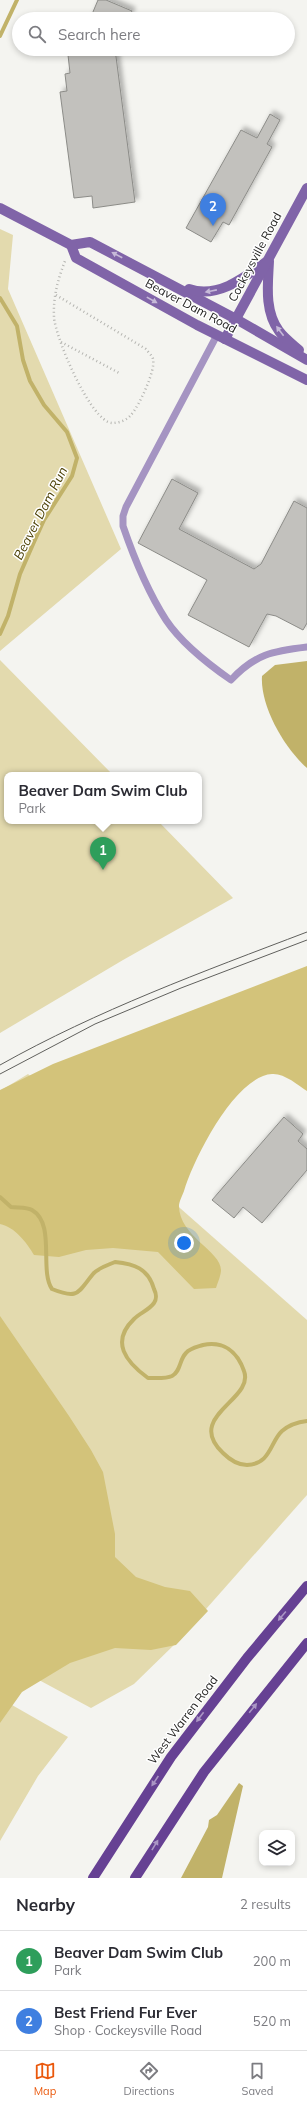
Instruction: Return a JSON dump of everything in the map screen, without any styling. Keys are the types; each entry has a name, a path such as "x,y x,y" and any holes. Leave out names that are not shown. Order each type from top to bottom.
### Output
{"main road":[{"name":"Cockeysville Road","path":"221,337 236,319 307,188"},
{"name":"Beaver Dam Road","path":"0,208 71,245 90,242 164,280 307,359"},
{"name":"Beaver Dam Road","path":"71,245 76,258 221,337 307,380"},
{"path":"164,280 200,293 235,283 269,259"},
{"path":"269,259 269,302 273,319 278,330 307,359"},
{"name":"West Warren Road","path":"93,1878 171,1757 238,1669 307,1586"},
{"path":"135,1878 204,1772 307,1643"}],"lane":[{"path":"221,337 126,507 123,516 123,526 145,580 166,620 209,665 231,680 245,665 260,657 276,651 307,647"}],"path":[{"path":"56,295 146,349 150,354 153,365 150,376 141,398 131,415 123,421 112,423 104,421 83,392 61,342 54,319 56,295 61,270 71,245"},
{"path":"61,342 121,374"}],"shaded area":[{"path":"0,229 13,235 8,289 121,549 0,651"},
{"path":"0,660 110,772 4,772 4,824 161,824 233,898 123,960 0,1033"},
{"path":"307,661 307,768 298,760 275,726 265,700 262,688 262,676 275,665"},
{"path":"307,966 307,1091 286,1077 277,1074 258,1078 244,1089 230,1104 206,1141 196,1160 179,1206 181,1217 186,1226 219,1263 221,1272 216,1288 194,1289 158,1252 113,1248 86,1250 59,1257 34,1255 16,1232 11,1228 0,1224 0,1090 53,1064"},
{"path":"28,1074 307,1320 307,1495 176,1643 134,1684 91,1708 0,1659 0,1091"},
{"path":"0,1316 69,1416 103,1472 115,1534 115,1557 136,1577 165,1587 190,1591 208,1611 176,1645 151,1650 115,1648 70,1663 22,1692 0,1723"},
{"path":"12,1705 68,1737 38,1776 0,1841 0,1711"},
{"path":"239,1783 243,1786 222,1878 181,1878 208,1827 209,1820 217,1815"}],"building":[{"path":"98,0 106,0 132,11 132,12 93,12"},
{"path":"68,56 116,56 135,202 93,208 92,196 74,198 60,92 67,91 65,74 70,73"},
{"path":"270,114 280,120 267,144 272,147 229,225 223,222 211,242 186,228 241,130 257,138"},
{"path":"172,479 198,493 179,529 254,569 261,564 294,501 307,508 307,623 303,630 276,616 267,614 249,647 188,615 207,580 138,543"},
{"path":"284,1117 303,1134 298,1141 307,1149 307,1170 262,1223 243,1207 234,1218 212,1200"}],"waterway":[{"name":"Beaver Dam Run","path":"0,36 17,0"},
{"name":"Beaver Dam Run","path":"0,298 17,326 23,360 30,381 44,405 67,432 77,458 72,476 44,520 34,542 20,574 8,616 0,634"},
{"path":"0,1197 11,1207 30,1209 39,1217 45,1236 48,1281 52,1289 73,1294 81,1290 95,1272 115,1262 128,1264 139,1268 148,1276 155,1292 155,1301 150,1308 134,1319 127,1327 123,1336 122,1344 124,1351 133,1365 148,1378 164,1378 172,1376 179,1368 182,1359 188,1351 203,1345 210,1344 223,1346 233,1353 241,1364 244,1371 245,1381 240,1391 215,1418 211,1429 213,1440 223,1453 231,1459 240,1464 255,1464 265,1457 282,1431 294,1424 307,1421"}],"tram line":[{"path":"0,1065 37,1045 113,1009 190,977 307,932"},
{"path":"0,1074 95,1024 181,988 307,940"}],"place":[{"name":"Best Friend Fur Ever","path":"213,226"},
{"name":"Beaver Dam Swim Club","path":"103,870"}]}
